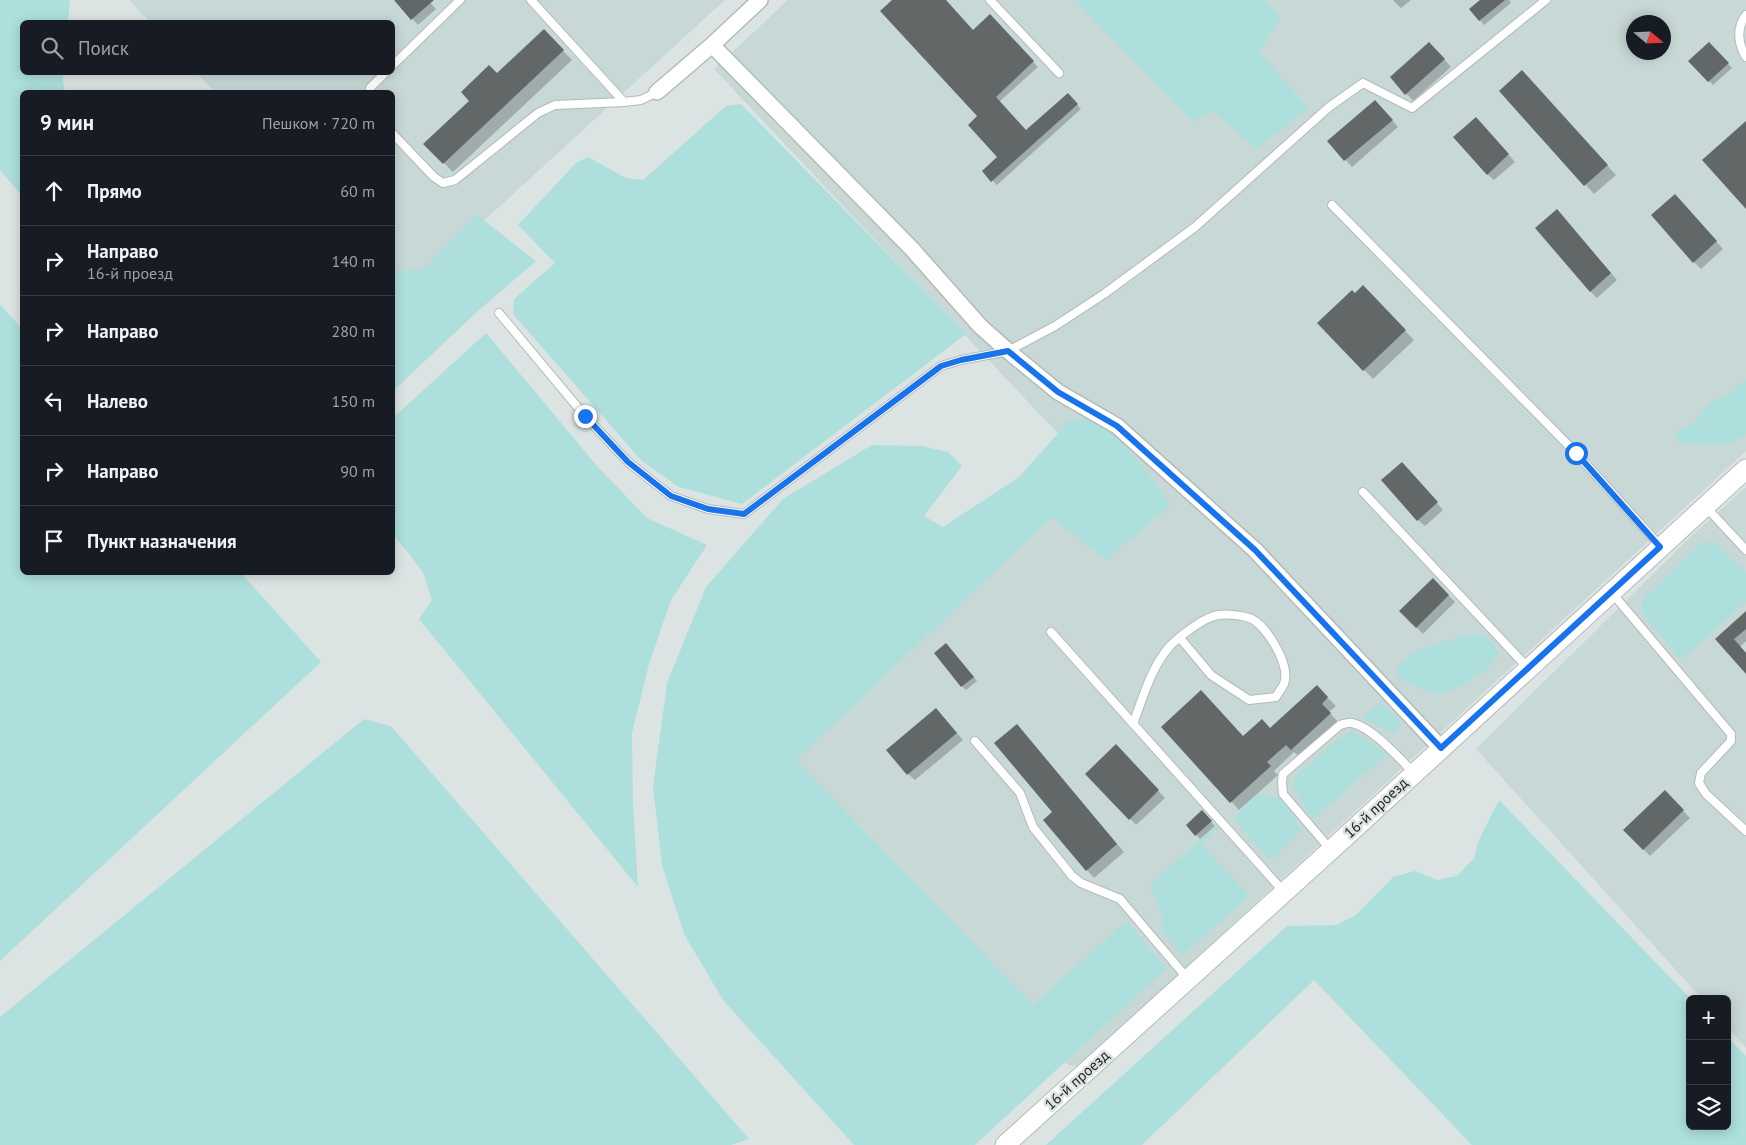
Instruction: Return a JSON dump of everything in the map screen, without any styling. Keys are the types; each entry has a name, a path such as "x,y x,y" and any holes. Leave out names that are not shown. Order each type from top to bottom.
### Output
{"street":[{"path":"657,92 712,45 760,0"},
{"path":"712,45 905,242 980,326 1058,392 1117,426 1232,528 1255,550 1441,748"},
{"name":"16-й проезд","path":"1005,1145 1331,850 1746,469"}],"lane":[{"path":"395,63 460,0"},
{"path":"531,0 624,102"},
{"path":"990,0 1059,73"},
{"path":"499,313 585,416 628,462 671,496 708,509 744,514 941,366 1008,351 1054,326 1104,294 1196,227 1328,107 1363,83 1412,108 1546,0"},
{"path":"1746,15 1741,22 1739,38 1746,58"},
{"path":"370,90 383,75"},
{"path":"395,136 442,183 456,180 538,112 555,105 641,100 657,92"},
{"path":"1332,205 1576,453 1660,547"},
{"path":"1363,492 1528,668"},
{"path":"1705,506 1746,550"},
{"path":"1611,592 1731,734 1731,741 1701,773 1699,783 1706,794 1746,831"},
{"path":"1132,724 1158,661 1171,646 1180,638 1192,628 1217,615 1252,619 1266,632 1284,661 1285,683 1276,697 1249,700 1211,675 1180,638"},
{"path":"1050,632 1284,892"},
{"path":"1331,850 1283,794 1282,774 1340,725 1350,723 1378,738 1414,773"},
{"path":"975,741 1020,793 1033,827 1072,876 1081,882 1120,899 1188,980"}],"shaded area":[{"path":"0,0 70,0 68,20 20,20 20,75 63,75 65,90 20,90 20,194 0,170"},
{"path":"129,0 725,0 404,294 395,284 395,90 213,90 199,75 395,75 395,20 148,20"},
{"path":"788,0 1746,0 1746,451 1079,1066 1068,1065 768,748 1080,457 714,69"},
{"path":"1075,0 1265,0 1281,19 1259,51 1308,108 1257,149 1212,111 1192,121"},
{"path":"741,104 966,334 742,504 679,487 642,461 513,314 514,299 555,263 518,225 576,163 588,157 626,178 643,180 726,106"},
{"path":"477,215 536,261 478,311 395,389 395,271 423,270"},
{"path":"0,304 20,327 20,575 243,575 321,662 0,961"},
{"path":"486,333 597,466 647,518 707,545 671,600 649,664 632,733 633,805 638,887 419,619 432,600 423,572 395,537 395,416"},
{"path":"1744,380 1746,381 1746,433 1733,443 1709,445 1681,443 1673,435 1694,423 1710,403 1728,395"},
{"path":"1083,418 1105,425 1131,452 1171,505 1106,560 1052,517 796,760 1033,1005 1126,921 1167,968 975,1145 854,1145 723,1000 684,934 662,865 653,787 667,683 706,587 783,499 872,445 921,446 948,452 962,466 924,516 943,527 1019,477 1069,421"},
{"path":"1746,487 1746,1048 1731,1031 1731,995 1698,995 1476,749 1687,540"},
{"path":"1703,542 1715,543 1746,572 1746,601 1681,660 1643,613 1641,601"},
{"path":"1482,634 1492,642 1498,655 1484,672 1455,689 1436,694 1411,685 1397,675 1398,665 1415,651 1461,636"},
{"path":"1381,702 1400,720 1401,726 1393,733 1362,718"},
{"path":"364,719 391,726 749,1139 731,1145 0,1145 0,1017"},
{"path":"1353,731 1387,754 1313,819 1294,790 1295,776 1346,733"},
{"path":"1259,793 1263,796 1279,797 1302,830 1275,857 1267,858 1233,818"},
{"path":"1499,800 1687,995 1686,1130 1731,1130 1731,1041 1746,1056 1746,1145 1472,1145 1314,980 1142,1145 1046,1145 1287,926 1337,925 1356,915 1393,877 1415,871 1437,880 1457,876 1474,858 1478,842"},
{"path":"1216,825 1219,827 1202,844 1249,896 1182,955 1162,931 1162,916 1150,885"}],"building":[{"path":"394,0 434,0 411,20"},
{"path":"892,0 946,0 973,30 990,14 1034,61 996,97 1026,130 1068,93 1078,104 991,182 982,171 997,157 968,125 977,116 880,11"},
{"path":"1480,0 1505,0 1479,21 1469,9"},
{"path":"544,29 564,50 443,164 423,144 469,101 461,92 489,65 497,73"},
{"path":"1429,42 1445,59 1405,95 1390,77"},
{"path":"1709,42 1729,63 1708,82 1688,61"},
{"path":"1522,70 1608,165 1584,186 1499,91"},
{"path":"1375,100 1393,120 1344,161 1327,141"},
{"path":"1476,117 1509,154 1487,175 1453,137"},
{"path":"1746,121 1746,209 1702,160"},
{"path":"1675,194 1717,241 1693,263 1651,215"},
{"path":"1557,209 1611,273 1590,292 1535,228"},
{"path":"1363,285 1406,330 1363,371 1317,323 1352,290 1355,293"},
{"path":"1402,462 1438,502 1417,521 1381,480"},
{"path":"1433,578 1449,595 1416,628 1399,611"},
{"path":"1746,611 1746,629 1734,639 1746,653 1746,674 1715,639"},
{"path":"946,643 974,677 961,687 934,653"},
{"path":"1317,685 1328,697 1322,704 1331,713 1291,750 1286,745 1267,762 1271,766 1230,803 1161,727 1201,690 1243,736 1262,719 1270,728"},
{"path":"936,708 957,733 907,775 886,750"},
{"path":"1017,724 1117,844 1086,871 1043,820 1052,812 994,743"},
{"path":"1116,744 1159,790 1129,820 1085,774"},
{"path":"1665,790 1684,810 1643,850 1623,830"},
{"path":"1202,810 1212,821 1195,836 1186,825"}],"route":[{"path":"585,416 628,462 671,496 708,509 744,514 941,366 1008,351 1058,392 1079,406 1117,426 1232,528 1255,550 1441,748 1660,547 1576,453"}]}
